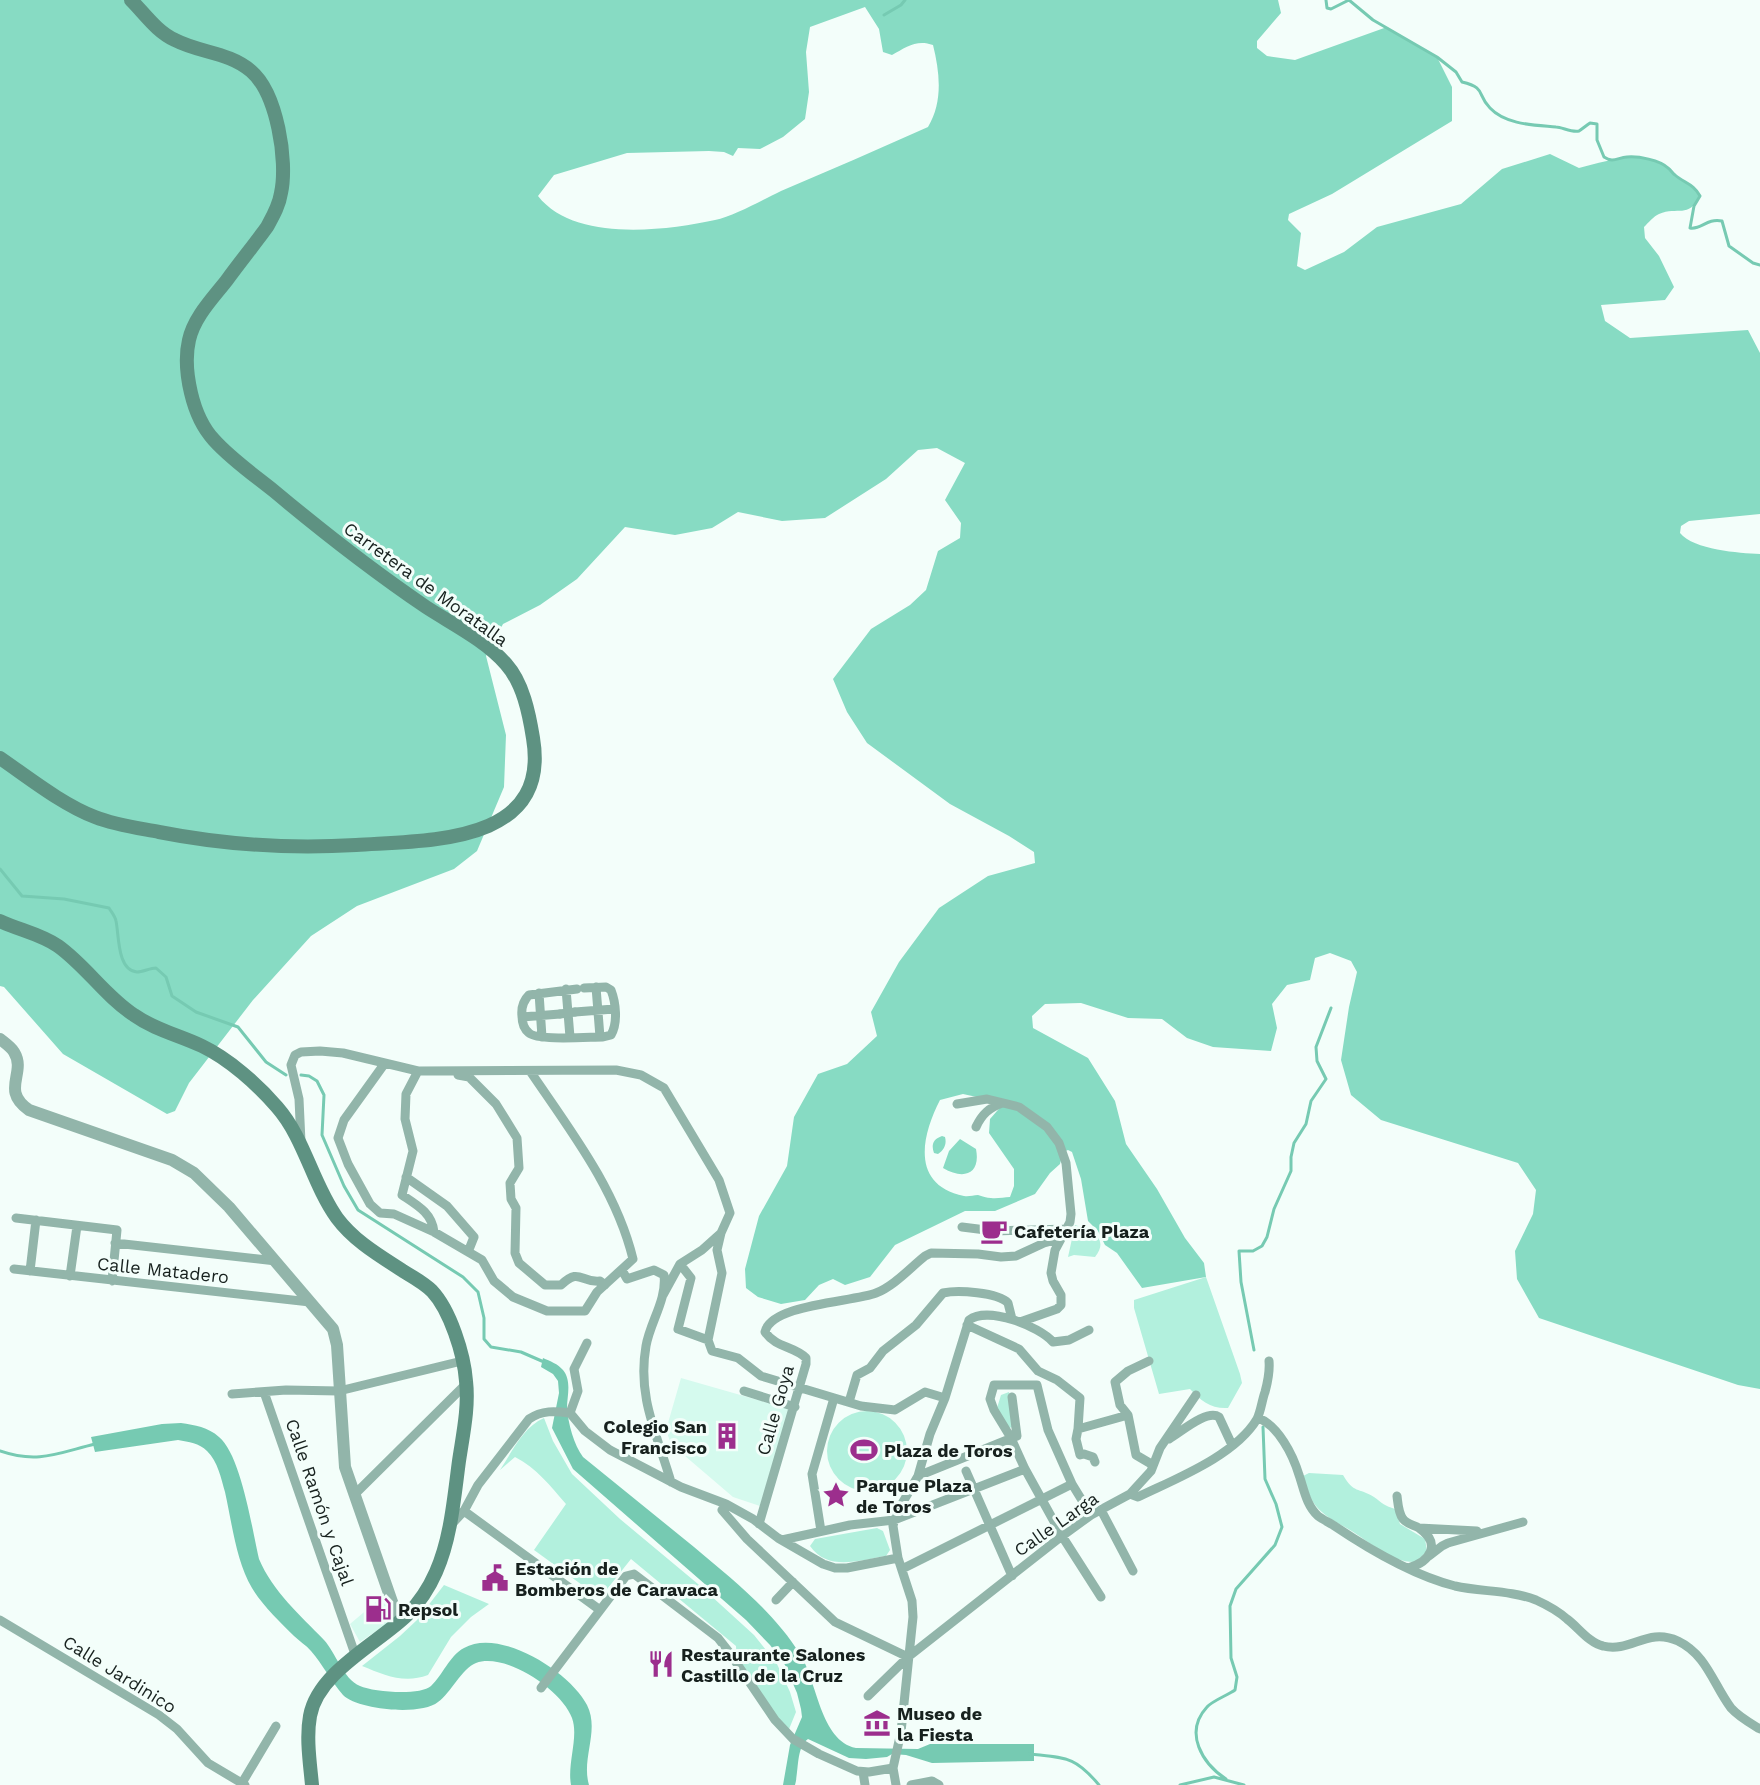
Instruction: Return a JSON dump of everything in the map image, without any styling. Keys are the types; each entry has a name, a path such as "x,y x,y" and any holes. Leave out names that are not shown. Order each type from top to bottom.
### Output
{"main road":[{"name":"Carretera de Moratalla","path":"0,758 60,798 94,817 129,827 179,836 261,846 336,846 401,842 451,837 476,831 502,820 513,812 526,795 535,770 534,746 529,719 519,685 507,665 485,646 368,568 336,543 234,458 214,440 205,428 194,403 189,380 187,352 189,339 204,309 267,227 274,213 283,183 278,132 267,92 251,71 223,55 194,48 172,39 153,24 131,0"},
{"path":"0,921 50,941 59,947 104,992 143,1021 167,1033 203,1046 254,1084 276,1106 293,1129 328,1204 349,1232 374,1252 424,1285 440,1301 450,1320 466,1383 466,1413 458,1508 450,1526 441,1561 416,1605 325,1685 316,1699 310,1716 308,1735 312,1785"}],"street":[{"path":"596,987 600,1037"},
{"path":"596,987 606,987 611,990 615,1029 611,1035 542,1037 528,1033 522,1017 522,1005 529,995 596,987"},
{"path":"566,990 570,1037"},
{"path":"538,993 542,1037"},
{"path":"522,1017 614,1009"},
{"path":"0,1039 16,1054 13,1089 14,1096 22,1106 185,1166 229,1208 328,1322 335,1334 344,1456 354,1495 399,1622"},
{"path":"301,1147 299,1099 291,1065 295,1055 301,1052 343,1053 418,1071 616,1070 641,1075 664,1088 719,1180 730,1213 721,1233 717,1250 722,1273 708,1340 712,1351 738,1358 761,1377 889,1411 902,1407 925,1392 945,1398"},
{"path":"385,1063 344,1120 339,1133 340,1144 361,1189 374,1209 380,1213 394,1214 434,1232 482,1260 494,1281 513,1297 546,1311 585,1311 597,1292 633,1259 626,1231 612,1200 574,1136 530,1071"},
{"path":"418,1071 406,1094 405,1119 413,1151 402,1195 425,1211 433,1222 434,1232"},
{"path":"444,1071 469,1077 496,1104 517,1138 519,1168 510,1183 511,1199 516,1208 515,1252 519,1263 545,1285 561,1285 570,1277 577,1275 594,1282 600,1281 605,1285"},
{"path":"957,1104 987,1099 1019,1107 1047,1127 1059,1143 1066,1163 1071,1214 1067,1229 1059,1239 1055,1250 1051,1273 1061,1294 1062,1305 1058,1309 1016,1321"},
{"path":"976,1127 985,1112 1005,1103"},
{"path":"406,1177 447,1206 474,1238 468,1252"},
{"path":"16,1218 117,1230 112,1281"},
{"path":"30,1271 36,1220"},
{"path":"70,1276 77,1226"},
{"path":"962,1227 994,1230 1067,1229"},
{"path":"670,1482 650,1422 643,1381 646,1345 663,1295 680,1264 702,1250 721,1233"},
{"name":"Calle Goya","path":"759,1524 795,1407 806,1358 769,1338 765,1332 766,1326 774,1320 803,1308 878,1293 924,1256 931,1253 1016,1256 1059,1239"},
{"path":"115,1243 276,1261"},
{"path":"680,1264 691,1278 678,1329 708,1340"},
{"name":"Calle Matadero","path":"14,1269 310,1302"},
{"path":"622,1270 627,1279 646,1271 661,1272 665,1281 663,1295"},
{"path":"849,1402 857,1375 870,1368 883,1351 916,1324 943,1293 966,1291 1001,1298 1008,1303 1016,1321"},
{"path":"896,1785 896,1758 913,1609 898,1558 894,1520 918,1476 969,1320 979,1316 993,1316 1016,1321 1050,1337 1053,1342 1068,1340 1089,1330"},
{"path":"967,1325 1019,1349 1038,1371 1057,1380 1080,1398 1076,1438 1080,1455 1093,1457 1095,1462"},
{"path":"569,1413 578,1391 574,1369 587,1343"},
{"path":"1130,1494 1138,1497 1191,1470 1242,1437 1258,1418 1270,1372 1269,1360"},
{"path":"232,1394 286,1390 339,1391 462,1361"},
{"path":"1149,1361 1128,1371 1115,1382 1120,1405 1128,1415 1136,1455 1153,1465"},
{"path":"354,1495 466,1383"},
{"path":"1091,1515 1072,1484 1048,1430 1037,1385 994,1385 990,1399 994,1410 1062,1536 1101,1597"},
{"path":"744,1391 795,1407"},
{"name":"Calle Ramón y Cajal","path":"264,1392 353,1659"},
{"name":"Calle Larga","path":"868,1696 908,1657 1062,1536 1091,1515 1130,1494 1151,1471 1160,1448 1196,1395"},
{"path":"918,1476 1017,1436 1012,1397"},
{"path":"821,1531 812,1474 834,1398"},
{"path":"600,1610 458,1508 470,1500 478,1485 529,1419 540,1413 555,1411 569,1413 598,1442 670,1482 726,1504 824,1564 835,1568 862,1566 898,1558"},
{"path":"1167,1440 1207,1414 1215,1414 1219,1417 1232,1445"},
{"path":"1078,1429 1128,1415"},
{"path":"1258,1418 1268,1421 1289,1451 1307,1500 1317,1515 1371,1549 1408,1568 1454,1585 1514,1594 1536,1601 1566,1617 1597,1644 1604,1647 1625,1645 1656,1636 1675,1640 1693,1651 1706,1665 1737,1714 1760,1729"},
{"path":"782,1540 821,1531 894,1520 1025,1469"},
{"path":"966,1471 1012,1576"},
{"path":"902,1569 1072,1484"},
{"path":"458,1487 478,1485"},
{"path":"458,1487 466,1490 470,1500"},
{"path":"1397,1496 1403,1520 1419,1528 1428,1538 1430,1556"},
{"path":"726,1504 722,1510 747,1539 835,1622 908,1657"},
{"path":"1101,1510 1133,1571"},
{"path":"872,1522 886,1526 894,1534"},
{"path":"1408,1568 1424,1562 1442,1546 1523,1522"},
{"path":"1419,1528 1490,1530"},
{"path":"541,1688 627,1576 637,1575 718,1638 787,1734 834,1762 863,1772 896,1758"},
{"path":"776,1600 794,1581"},
{"name":"Calle Jardinico","path":"0,1620 159,1715 177,1729 208,1763 243,1784"},
{"path":"243,1784 276,1726"},
{"path":"863,1772 865,1785"},
{"path":"910,1785 932,1781 939,1785"}],"shaded area":[{"path":"0,0 1278,0 1281,13 1257,41 1257,48 1267,56 1295,60 1387,27 1437,57 1452,87 1452,121 1332,194 1289,214 1288,220 1301,233 1297,266 1305,270 1344,252 1377,227 1461,204 1502,169 1550,154 1579,168 1622,158 1655,161 1668,168 1700,196 1696,203 1687,210 1659,214 1644,227 1645,238 1659,256 1674,287 1665,300 1601,305 1605,321 1630,338 1748,330 1760,353 1760,514 1689,521 1681,526 1680,533 1687,539 1706,547 1760,554 1760,1389 1738,1385 1539,1318 1517,1279 1515,1251 1533,1214 1536,1190 1518,1163 1381,1120 1351,1095 1341,1060 1357,972 1351,961 1330,953 1315,958 1310,980 1287,985 1272,1004 1277,1028 1271,1051 1213,1047 1187,1038 1162,1019 1128,1018 1081,1003 1045,1004 1032,1016 1033,1028 1088,1058 1115,1101 1126,1144 1157,1189 1185,1238 1204,1263 1206,1277 1142,1288 1117,1253 1105,1245 1098,1231 1088,1221 1081,1179 1072,1152 1068,1150 1063,1152 1060,1164 1050,1173 1035,1194 995,1211 965,1211 895,1245 870,1277 845,1285 833,1279 819,1285 805,1300 781,1304 758,1297 746,1288 745,1269 759,1216 787,1166 794,1117 818,1074 847,1064 877,1036 871,1012 899,962 939,908 988,876 1035,863 1034,852 950,804 867,743 847,712 833,679 871,629 910,605 926,590 938,551 960,538 961,523 945,500 965,463 937,448 918,450 886,479 825,518 782,521 738,512 712,528 675,535 625,527 577,579 540,605 503,624 486,656 506,735 504,787 477,851 454,869 357,906 311,936 253,1000 189,1083 175,1111 167,1114 63,1054 4,987 0,986","holes":["865,7 879,29 883,52 892,55 917,43 933,45 939,87 936,108 928,127 731,215 694,224 646,229 596,227 574,221 554,211 538,196 554,175 627,153 709,151 724,152 733,156 738,148 760,149 783,137 805,119 809,92 806,52 810,27","963,1094 1004,1103 990,1119 989,1133 1014,1169 1014,1186 1010,1197 964,1196 947,1190 935,1182 928,1171 925,1144 933,1114 940,1100"]},
{"path":"942,1136 945,1137 946,1142 944,1147 938,1154 934,1153 933,1143"},
{"path":"960,1139 976,1149 976,1165 969,1173 964,1174 950,1172 943,1168 949,1151"},
{"path":"1075,1225 1097,1236 1100,1245 1095,1257 1074,1255 1068,1257"},
{"path":"1206,1277 1242,1383 1228,1408 1216,1407 1207,1403 1190,1389 1159,1394 1134,1308 1134,1300"},
{"path":"543,1358 559,1366 566,1374 569,1420 574,1440 583,1457 723,1571 765,1610 800,1654 827,1722 834,1734 844,1743 856,1748 918,1749 930,1744 1034,1744 1034,1761 932,1763 906,1755 892,1754 887,1757 866,1759 849,1758 808,1739 801,1748 795,1785 783,1785 790,1745 802,1717 797,1693 785,1665 746,1620 573,1469 552,1428 559,1393 558,1381 553,1374 541,1367"},
{"path":"681,1378 789,1409 760,1506 733,1497 671,1444 666,1430"},
{"path":"1009,1392 1014,1427 1008,1428 997,1408 1001,1395"},
{"path":"859,1411 875,1411 896,1422 907,1443 907,1459 896,1480 875,1491 859,1491 845,1485 833,1473 827,1459 827,1443 833,1429 845,1417"},
{"path":"544,1418 553,1441 572,1474 620,1519 698,1584 754,1635 777,1664 796,1712 787,1734 737,1666 736,1646 631,1559 600,1598 534,1550 566,1504 537,1472 523,1461 515,1457 500,1470 524,1434"},
{"path":"181,1423 210,1431 227,1446 234,1459 259,1559 265,1571 288,1602 324,1640 344,1672 354,1683 375,1690 417,1691 431,1686 454,1656 464,1648 479,1643 515,1648 551,1667 579,1693 587,1705 592,1725 587,1765 589,1785 571,1785 570,1768 574,1725 566,1707 545,1685 516,1668 488,1661 476,1663 466,1670 438,1702 418,1709 375,1707 351,1700 343,1695 311,1651 272,1613 252,1588 238,1554 220,1476 214,1460 207,1451 190,1442 178,1440 95,1452 91,1437 162,1424"},
{"path":"1309,1473 1343,1475 1353,1488 1395,1509 1400,1524 1425,1539 1427,1551 1416,1562 1398,1559 1332,1520 1312,1499 1303,1476"},
{"path":"877,1528 883,1531 890,1550 886,1556 835,1562 817,1554 810,1546 815,1539"},
{"path":"444,1585 489,1604 471,1617 451,1637 428,1675 411,1679 402,1678 362,1666 417,1620"},
{"name":"Repsol","path":"383,1596 391,1621 360,1642 350,1624"}],"waterway":[{"path":"884,15 905,0"},
{"path":"1326,0 1327,8 1331,9 1349,0 1373,20 1437,57 1456,72 1462,82 1478,89 1490,108 1504,118 1530,125 1558,127 1573,131 1579,131 1590,123 1597,124 1597,140 1604,157 1613,160 1627,157 1643,158 1664,165 1695,189 1700,196 1694,206 1690,228 1712,221 1722,221 1729,246 1753,263 1760,265"},
{"path":"0,869 22,896 64,899 109,908 116,919 122,959 130,970 139,972 156,968 166,977 172,996 196,1012 238,1027 266,1062 286,1075"},
{"path":"1254,1350 1241,1282 1239,1251 1253,1251 1262,1246 1267,1237 1274,1209 1291,1171 1294,1143 1306,1124 1311,1101 1326,1079 1317,1061 1316,1047 1331,1008"},
{"path":"301,1075 309,1076 317,1081 324,1095 322,1135 344,1186 358,1210 463,1277 478,1292 484,1318 484,1339 491,1347 521,1352 544,1362"},
{"path":"1226,1779 1210,1765 1204,1756 1196,1737 1197,1727 1207,1707 1235,1690 1237,1677 1231,1658 1230,1606 1236,1589 1275,1545 1282,1527 1276,1504 1265,1479 1263,1427"},
{"path":"0,1451 13,1455 37,1457 59,1454 95,1444"},
{"path":"1030,1754 1069,1760 1083,1768 1099,1785"},
{"path":"1180,1785 1214,1777 1244,1785"}],"place":[{"name":"Cafetería Plaza","path":"994,1231"},
{"name":"Colegio San Francisco","path":"727,1436"},
{"name":"Plaza de Toros","path":"864,1450"},
{"name":"Parque Plaza de Toros","path":"836,1495"},
{"name":"Estación de Bomberos de Caravaca","path":"495,1578"},
{"name":"Repsol","path":"378,1609"},
{"name":"Restaurante Salones Castillo de la Cruz","path":"661,1664"},
{"name":"Museo de la Fiesta","path":"877,1723"}]}
